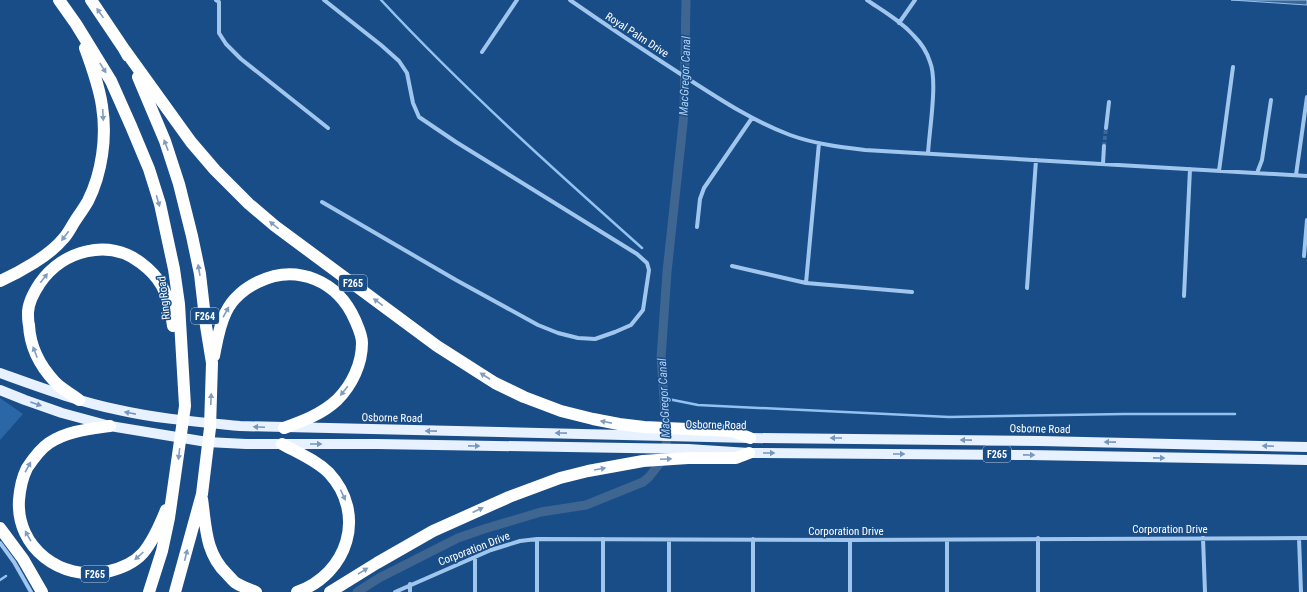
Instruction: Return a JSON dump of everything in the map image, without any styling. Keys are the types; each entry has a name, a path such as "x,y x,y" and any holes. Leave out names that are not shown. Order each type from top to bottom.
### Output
{"highway":[{"name":"Ring Road","path":"59,0 112,81 149,169 160,204 174,269 179,304 185,406 169,518 162,551 149,592"},
{"name":"F264","path":"91,0 124,49 165,141 179,184 200,274 212,363 210,428 202,494 175,592"},
{"path":"0,281 39,259 63,239 88,201 97,176 102,156 104,132 102,107 98,83 76,24"},
{"name":"F265","path":"124,49 191,142 233,189 275,226 437,346 495,383 524,397 561,411 644,431 688,433 732,431 750,438"},
{"path":"80,400 55,383 35,356 30,336 28,313 30,302 35,290 51,269 63,260 75,254 105,249 119,252 136,259 150,270 162,285 170,306 174,334 182,348"},
{"path":"212,363 221,323 226,311 238,296 252,285 264,279 282,274 298,274 316,279 342,298 352,312 359,328 362,342 361,357 355,375 348,388 337,400 324,410 311,418 284,428"},
{"name":"F265","path":"110,426 77,431 54,440 43,448 31,461 20,486 19,504 20,520 33,546 55,565 66,570 87,574 120,569 131,563 142,554 152,539 171,498"},
{"path":"282,444 312,460 329,473 340,489 347,503 349,519 345,548 337,563 323,578 308,588 297,592"},
{"path":"330,592 432,531 509,497 560,478 588,471 688,454 736,458 749,453"},
{"path":"202,494 208,545 214,558 222,570 236,583 256,592"},
{"path":"0,528 23,559 42,592"}],"main road":[{"name":"Osborne Road","path":"0,373 80,400 117,410 173,420 284,428 600,433 644,431"},
{"path":"0,390 62,413 110,426"},
{"name":"F265","path":"110,426 207,442 646,449 688,454"},
{"name":"Osborne Road","path":"750,438 1055,441 1307,447"},
{"name":"F265","path":"749,453 1029,454 1307,460"}],"street":[{"path":"322,202 463,284 538,325 558,333 578,338 595,339 631,325 644,310 649,270 646,262 642,258 618,241 456,142 419,117 413,103 407,73 399,61 324,0"},
{"path":"482,52 517,0"},
{"name":"Royal Palm Drive","path":"570,0 620,35 739,112 791,135 819,144 865,150 1307,176"},
{"path":"867,0 913,35 923,47 931,63 933,81 928,154"},
{"path":"899,23 915,0"},
{"path":"218,1 219,33 226,44 241,59 328,128"},
{"path":"1218,171 1233,67"},
{"path":"1296,175 1307,97"},
{"path":"1257,173 1262,160 1271,100"},
{"path":"1106,128 1109,102"},
{"path":"697,227 700,199 704,188 752,118"},
{"path":"806,283 819,144"},
{"path":"1103,164 1104,146"},
{"path":"1027,288 1036,160"},
{"path":"1184,296 1190,169"},
{"path":"1304,256 1307,220"},
{"path":"732,266 806,283 912,292"},
{"path":"1038,538 1038,592"},
{"name":"Corporation Drive","path":"395,592 410,584 506,544 537,539 947,540 1038,538 1307,538"},
{"path":"1203,538 1205,592"},
{"path":"1299,538 1301,592"},
{"path":"537,539 537,592"},
{"path":"603,539 604,592"},
{"path":"753,539 753,592"},
{"path":"669,540 669,592"},
{"path":"850,540 850,592"},
{"path":"947,540 948,592"},
{"path":"0,542 14,562 31,592"},
{"path":"475,557 475,592"},
{"path":"410,584 410,592"}],"shaded area":[{"path":"1231,0 1307,0 1307,5"},
{"path":"0,398 23,414 0,440"}],"waterway":[{"path":"381,0 444,65 541,158 642,248"},
{"name":"MacGregor Canal","path":"357,592 379,578 458,538 541,512 586,505 643,482 660,463 664,455 667,438 661,358 667,272 684,114 686,0"},
{"path":"663,398 698,405 949,417 1235,414"},
{"path":"0,580 6,576"}],"tunnel":[{"path":"1104,146 1106,128"}]}
